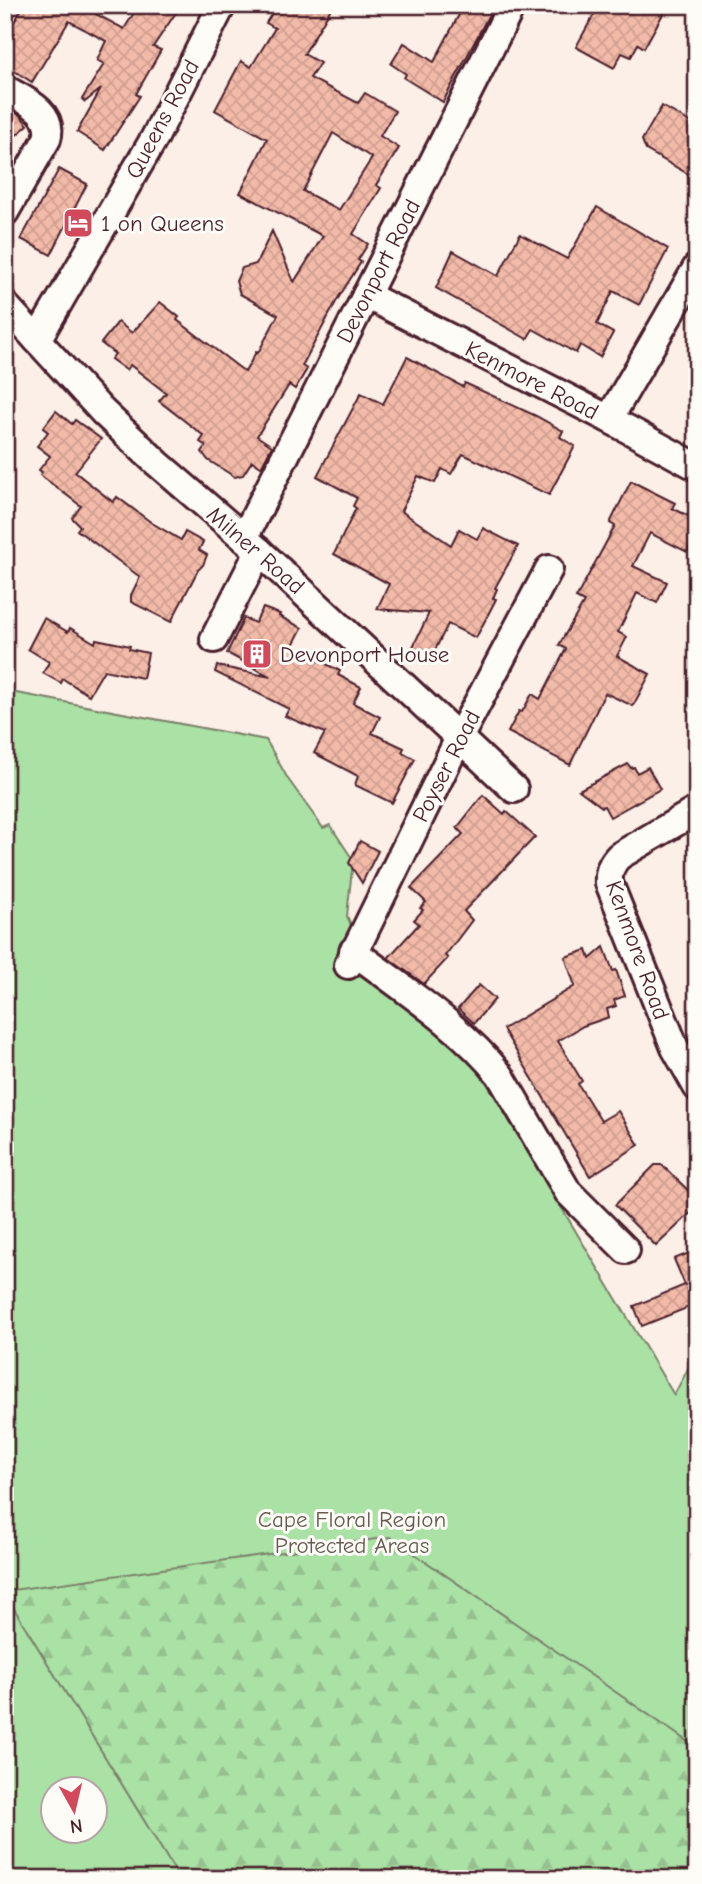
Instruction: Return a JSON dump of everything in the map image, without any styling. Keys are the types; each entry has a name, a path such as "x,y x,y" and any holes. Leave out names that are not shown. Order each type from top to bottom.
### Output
{"street":[{"name":"Queens Road","path":"37,340 155,137 222,5"},
{"name":"Devonport Road","path":"214,639 251,544 366,295 512,5"},
{"path":"5,89 34,106 47,119 50,130 5,212"},
{"path":"609,419 697,267"},
{"name":"Kenmore Road","path":"366,295 697,467"},
{"name":"Milner Road","path":"5,305 103,412 157,463 251,544 514,789"},
{"name":"Poyser Road","path":"549,569 460,736 351,958 468,1041 487,1059 500,1075 568,1192 626,1250"},
{"name":"Kenmore Road","path":"697,810 619,856 613,862 609,876 614,896 675,1048 697,1087"}],"green space":[{"name":"Cape Floral Region Protected Areas","path":"6,691 266,740 288,779 323,828 330,825 353,860 347,916 371,969 465,1047 674,1395 697,1352 697,1879 5,1879"},
{"path":"390,1537 697,1748 697,1879 180,1879 5,1594 5,1591"}],"building":[{"path":"24,5 79,5 124,29 139,5 181,5 153,47 161,50 136,94 140,96 105,150 77,132 101,89 85,102 82,99 104,64 97,60 106,41 69,21 32,82 5,65 5,38"},
{"path":"277,5 333,5 304,54 320,63 310,78 358,103 365,93 395,111 380,136 399,148 376,185 381,188 353,234 368,244 358,260 361,262 337,300 302,366 307,369 295,389 289,385 257,436 272,446 261,467 252,461 243,475 235,477 208,460 202,452 206,446 200,442 204,436 159,401 166,393 130,365 126,370 111,359 115,354 101,343 118,322 132,333 160,302 179,317 177,320 245,372 278,315 240,294 236,281 242,268 256,264 272,231 294,282 323,236 240,193 267,139 215,110 241,61 251,67 275,28 266,23","holes":["333,133 372,158 339,210 303,191"]},
{"path":"464,5 494,5 443,102 404,78 406,74 391,64 404,43 434,62"},
{"path":"599,5 668,5 644,48 638,44 631,57 622,53 614,68 576,47"},
{"path":"662,106 697,126 697,179 646,150 642,140"},
{"path":"5,107 20,115 28,125 5,145"},
{"path":"59,169 87,184 51,255 21,239"},
{"path":"597,207 668,249 639,305 613,291 597,324 613,333 600,357 580,345 576,353 533,329 527,339 436,288 453,251 498,276 520,234 567,259"},
{"path":"407,357 463,387 465,383 536,416 563,431 560,437 575,446 549,495 463,454 451,474 442,469 435,483 418,476 401,511 451,545 459,529 477,539 483,528 518,546 495,588 497,589 493,598 496,599 476,638 448,624 430,660 411,651 429,613 377,609 389,584 334,554 356,508 353,506 357,498 317,476 361,393 383,404"},
{"path":"56,411 72,424 75,420 101,439 75,472 113,502 117,497 181,540 185,532 203,542 199,550 207,555 203,565 171,622 131,602 131,595 140,577 77,530 80,526 72,518 81,506 40,475 42,472 39,470 50,456 37,446 48,432 43,428"},
{"path":"631,481 675,503 672,508 697,520 697,531 687,552 650,533 633,566 667,582 657,603 637,593 618,632 627,637 617,656 650,674 633,706 605,693 570,765 508,732 532,694 540,699 566,649 559,645 584,602 576,598 615,526 610,523"},
{"path":"263,608 280,614 279,616 302,628 292,647 340,671 338,675 361,687 353,703 380,717 372,733 404,748 402,752 415,759 392,803 355,785 358,776 314,753 325,733 285,716 289,709 215,672 217,666 271,677 227,653 244,618 255,623"},
{"path":"44,618 68,632 70,628 95,643 96,639 148,653 143,678 104,670 89,695 63,679 61,683 43,673 49,662 28,649"},
{"path":"628,764 631,768 634,767 637,773 648,767 660,789 610,817 604,806 579,790"},
{"path":"483,795 535,837 464,911 472,920 445,956 448,958 424,984 388,958 419,924 414,920 426,902 411,888 463,834 457,828"},
{"path":"360,841 378,851 362,883 349,863"},
{"path":"604,947 625,996 614,1000 616,1006 607,1009 609,1017 583,1026 558,1041 582,1081 578,1084 601,1121 618,1111 639,1145 590,1176 503,1029 575,986 565,957 587,950 590,959"},
{"path":"479,985 495,999 474,1023 458,1009"},
{"path":"655,1165 662,1165 697,1199 697,1207 656,1246 615,1205"},
{"path":"697,1250 697,1312 694,1305 642,1326 634,1306 685,1285 674,1259"}],"place":[{"name":"1 on Queens","path":"78,223"},
{"name":"Devonport House","path":"257,654"}]}
